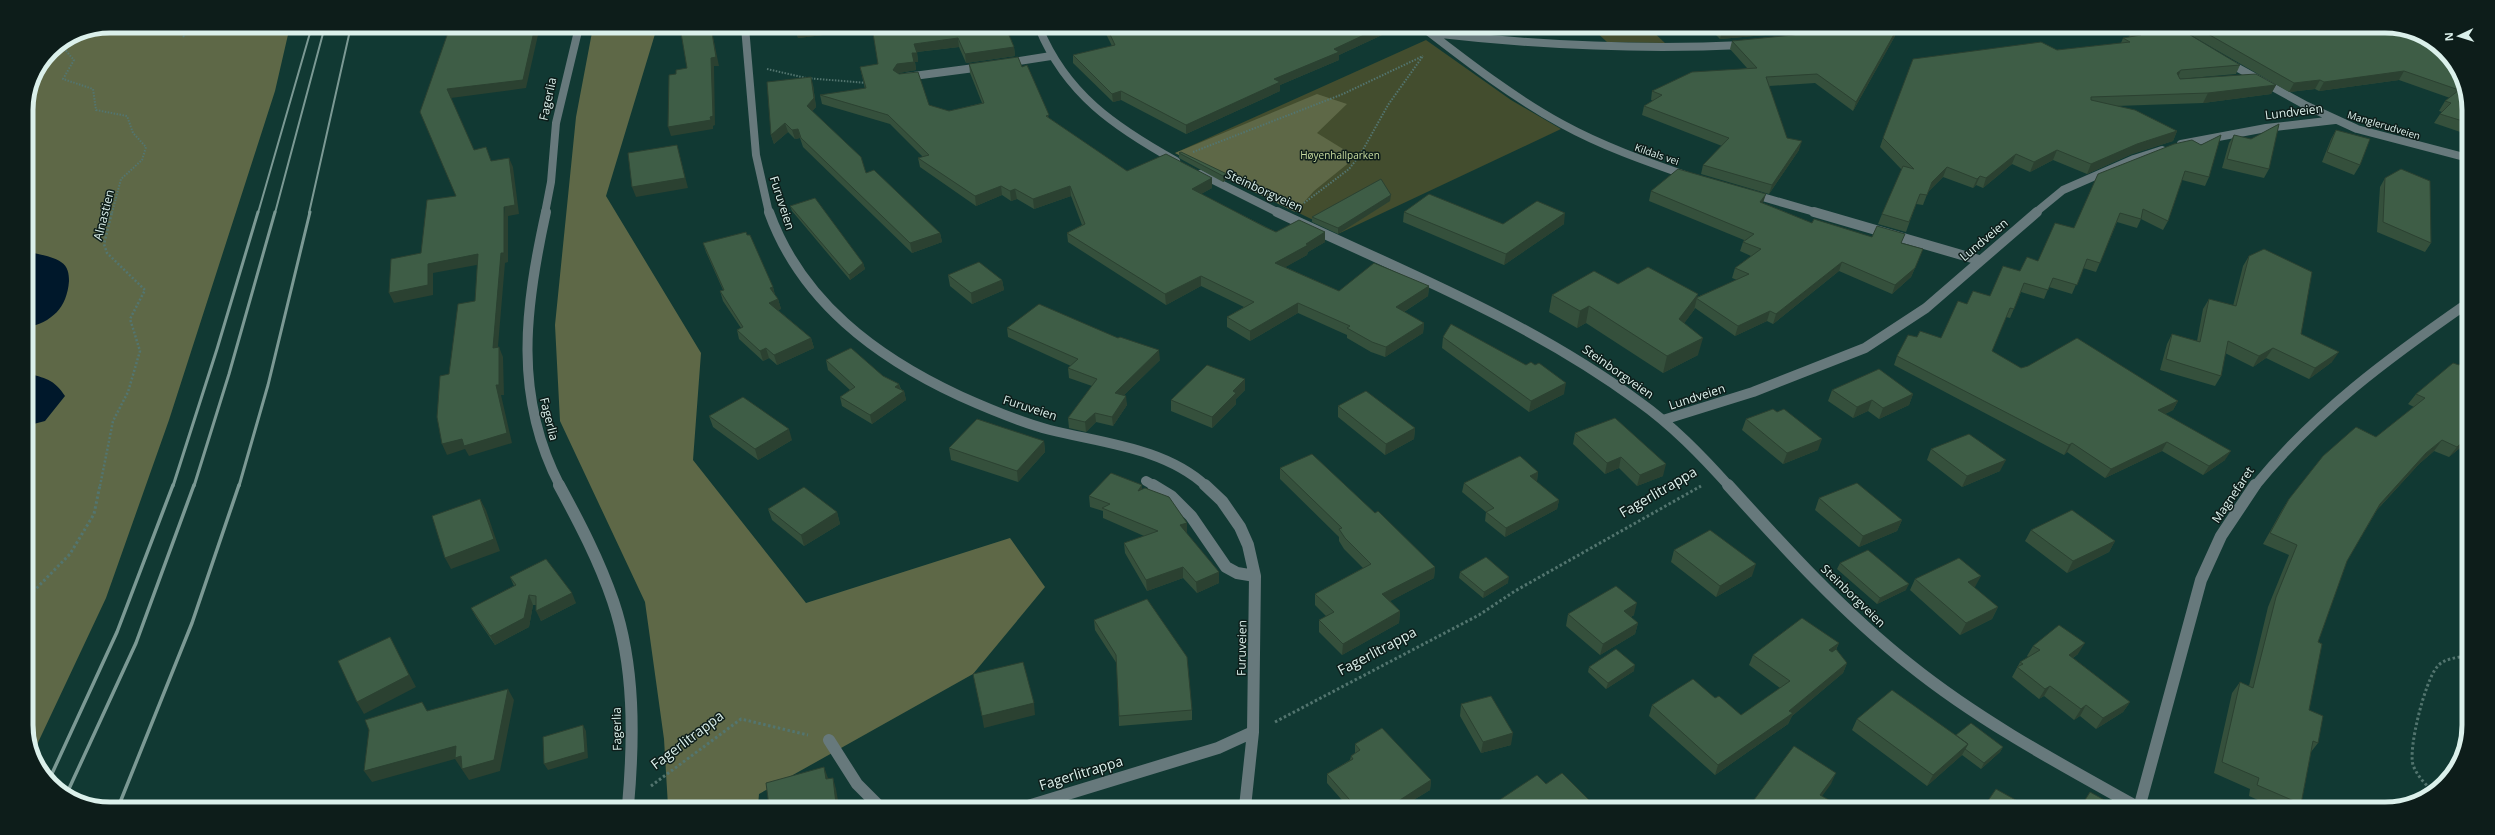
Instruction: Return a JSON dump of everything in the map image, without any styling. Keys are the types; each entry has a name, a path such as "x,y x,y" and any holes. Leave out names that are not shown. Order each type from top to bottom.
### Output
{"street":[{"name":"Fagerlia","path":"577,33 562,91 554,136 549,196 526,332 526,354 536,428 557,480 604,578 624,650 629,686 631,735 628,802"},
{"name":"Furuveien","path":"745,33 759,176 774,228 785,248 817,297 864,341 914,374 1013,418 1154,455 1192,474 1212,490 1238,523 1251,552 1255,576 1253,732 1246,802"},
{"name":"Steinborgveien","path":"1041,33 1051,56 1083,97 1111,120 1150,146 1174,160 1288,216 1464,298 1549,341 1599,373 1663,420 1719,476 1791,554 1881,641 1997,728 2058,765 2129,802"},
{"name":"Kildals vei","path":"1430,33 1513,94 1566,126 1634,158 1699,179"},
{"path":"1442,33 1485,39 1615,46 1701,47 1748,44"},
{"path":"900,78 1051,56"},
{"name":"Manglerudveien","path":"2221,58 2255,78 2335,120 2372,134 2462,156"},
{"path":"2239,80 2255,78"},
{"name":"Lundveien","path":"1663,420 1753,392 1865,348 1926,308 1979,260 2063,190 2134,159 2203,139 2314,121 2335,120"},
{"path":"1747,193 1979,260"},
{"name":"Magnefaret","path":"2142,802 2201,580 2229,521 2273,461 2306,428 2378,369 2462,308"},
{"path":"1146,481 1166,493 1191,514 1222,564 1228,571 1240,575 1255,576"},
{"name":"Fagerlitrappa","path":"1041,802 1218,748 1253,732"},
{"path":"829,740 844,766 867,797 874,802"}],"path":[{"path":"181,33 185,38"},
{"path":"1288,216 1349,169 1388,105 1428,48 1441,42"},
{"name":"Alnastien","path":"33,592 70,554 83,536 94,514 113,421 128,392 140,351 130,319 146,290 107,253 104,244 122,180 142,160 146,147 133,133 127,116 96,110 93,89 63,79 74,60 64,48"},
{"path":"1174,160 1343,94 1423,56"},
{"path":"749,66 806,78 839,81 865,83 900,78"},
{"name":"Fagerlitrappa","path":"1253,732 1362,678 1479,615 1515,591 1719,476"},
{"path":"2430,788 2417,776 2412,760 2417,725 2435,668 2449,659 2462,657"},
{"name":"Fagerlitrappa","path":"632,802 741,719 829,740"}],"green space":[{"path":"288,33 275,91 169,420 106,598 36,747 33,730 34,95 43,71 52,59 71,43 95,34"},
{"path":"592,33 655,33 606,196 701,353 693,460 806,603 1010,538 1045,587 973,674 759,794 758,802 668,802 664,739 645,602 560,421 555,325 576,117"},
{"path":"1597,33 1654,33 1665,43 1607,42"},
{"name":"Høyenhallparken","path":"1426,40 1511,100 1561,129 1340,233 1175,153"},
{"path":"1317,94 1347,104 1317,133 1356,157 1314,191 1295,212 1175,153"}],"building":[{"path":"448,33 534,33 523,80 447,89 474,150 486,147 491,161 509,158 515,205 504,207 504,253 501,253 493,348 499,347 499,385 496,385 507,433 464,446 462,439 442,444 437,417 440,376 449,374 458,304 475,301 478,254 428,264 428,285 389,293 391,259 421,253 427,200 456,196 420,112"},
{"path":"681,33 712,33 716,57 711,58 713,116 710,117 711,120 668,127 669,75 676,74 676,70 687,68"},
{"path":"873,33 1008,33 1014,47 965,54 958,38 914,44 917,53 912,53 914,62 897,64 893,70 899,74 918,72 929,105 949,111 984,103 969,64 1018,57 1022,67 1027,65 1049,115 1046,116 1127,171 1166,154 1212,178 1192,189 1265,227 1276,232 1299,220 1325,232 1306,244 1308,245 1275,263 1339,291 1374,263 1429,286 1396,307 1424,323 1386,347 1372,342 1347,328 1350,326 1298,303 1250,331 1227,317 1254,302 1201,276 1165,294 1067,233 1085,224 1070,186 1033,199 1015,189 1010,191 1001,186 975,196 918,158 929,155 888,115 820,95 866,88 860,67 878,64"},
{"path":"1109,33 1368,33 1334,49 1339,52 1274,79 1280,82 1186,125 1121,91 1112,94 1073,55 1115,45"},
{"path":"1803,33 1895,33 1856,102 1817,74 1766,77 1787,138 1802,141 1772,185 1703,165 1729,138 1644,106 1662,95 1652,91 1692,72 1757,68 1732,41"},
{"path":"2137,33 2187,33 2240,65 2181,70 2177,73 2180,79 2256,74 2276,85 2208,93 2091,97 2091,100 2135,110 2177,131 2137,144 2091,164 2057,150 2034,162 2016,154 1986,178 1980,176 1977,179 1947,167 1932,182 1927,195 1920,194 1909,222 1882,214 1903,166 1914,169 1883,138 1913,59 2041,42 2057,50 2130,42 2123,38 2141,35"},
{"path":"2206,33 2385,33 2410,37 2428,46 2446,63 2452,71 2459,90 2404,71 2324,82 2320,80 2294,83"},
{"path":"811,77 814,98 807,106 861,157 866,173 874,170 940,233 910,243 801,138 798,129 792,130 785,123 771,135 767,82"},
{"path":"2459,90 2462,105 2462,121 2440,114 2451,103 2445,101"},
{"path":"2279,124 2269,169 2227,159 2234,135 2251,139"},
{"path":"2336,130 2370,139 2360,165 2327,152"},
{"path":"2221,135 2209,177 2185,171 2168,221 2143,209 2141,219 2120,213 2100,263 2087,259 2077,285 2053,278 2048,290 2024,283 2014,309 2010,308 1992,351 2021,368 2028,366 2077,338 2178,401 2158,410 2231,451 2209,466 2167,442 2111,469 2072,443 2069,445 1897,356 1908,335 1917,337 1920,331 1941,338 1958,301 1967,304 1973,291 1990,296 2003,266 2020,271 2027,257 2038,261 2055,223 2074,228 2098,174 2174,144 2192,140 2201,145"},
{"path":"677,145 685,178 632,187 628,153"},
{"path":"1181,152 1227,174 1223,176 1179,153"},
{"path":"1678,169 1766,194 1760,202 1812,223 1814,219 1872,237 1877,226 1905,234 1901,243 1923,249 1915,268 1895,285 1842,262 1776,314 1770,311 1738,326 1696,298 1749,274 1735,268 1761,249 1743,242 1754,234 1651,191"},
{"path":"2401,169 2430,181 2431,243 2383,222 2385,178"},
{"path":"1381,179 1391,195 1338,228 1312,217"},
{"path":"1429,194 1503,224 1537,201 1565,213 1506,254 1404,212"},
{"path":"815,198 863,263 849,275 790,206"},
{"path":"746,232 747,235 750,235 773,287 770,288 778,299 769,303 811,338 774,355 766,348 760,351 737,330 743,327 720,291 724,290 703,243"},
{"path":"2264,249 2312,272 2301,334 2339,352 2315,368 2273,348 2259,356 2228,341 2221,376 2166,359 2172,334 2200,342 2209,299 2236,306 2249,256"},
{"path":"979,262 1002,280 971,293 948,275"},
{"path":"1648,267 1698,294 1679,319 1703,338 1667,356 1589,306 1580,311 1552,295 1594,271 1618,284"},
{"path":"1039,304 1118,338 1120,337 1159,350 1115,393 1126,396 1112,417 1095,413 1085,422 1068,418 1097,379 1068,368 1078,359 1007,328"},
{"path":"1451,324 1526,365 1531,362 1535,365 1539,363 1566,383 1531,401 1443,337"},
{"path":"851,348 883,376 899,384 895,387 904,391 870,415 840,397 855,387 826,360"},
{"path":"2462,362 2462,442 2457,447 2442,440 2426,453 2380,504 2347,561 2318,642 2322,644 2309,710 2323,716 2318,743 2313,741 2301,802 2296,802 2257,785 2259,778 2222,762 2240,682 2253,688 2276,597 2297,545 2270,533 2289,499 2323,456 2356,427 2376,437 2425,398 2416,394 2453,363 2459,365"},
{"path":"1207,365 1245,379 1233,391 1236,393 1212,417 1171,400"},
{"path":"1879,369 1913,394 1883,408 1872,400 1857,407 1832,390"},
{"path":"1366,391 1415,428 1386,444 1338,406"},
{"path":"743,397 789,429 755,449 709,416"},
{"path":"1773,409 1777,412 1784,409 1822,439 1787,453 1746,419"},
{"path":"1615,418 1666,464 1640,475 1621,457 1607,463 1575,433"},
{"path":"977,419 1044,441 1017,471 949,448"},
{"path":"1969,434 2006,460 1967,476 1931,449"},
{"path":"1312,454 1375,513 1378,511 1435,567 1382,594 1400,611 1343,644 1319,620 1334,612 1315,594 1371,564 1345,538 1339,529 1342,528 1280,468"},
{"path":"1520,456 1538,472 1530,476 1559,500 1506,528 1486,512 1494,508 1464,483"},
{"path":"1111,473 1142,485 1138,491 1145,488 1169,497 1187,523 1180,525 1219,572 1196,582 1183,567 1146,580 1124,543 1158,531 1102,508 1110,504 1089,496"},
{"path":"1857,483 1902,520 1863,536 1819,498"},
{"path":"804,487 837,512 801,535 768,509"},
{"path":"480,499 494,539 445,558 432,516"},
{"path":"2072,510 2115,541 2073,561 2031,530"},
{"path":"1710,530 1756,564 1720,586 1674,550"},
{"path":"1868,550 1909,584 1880,598 1840,563"},
{"path":"1486,557 1509,577 1484,592 1460,572"},
{"path":"1959,558 1981,576 1968,582 1998,607 1966,623 1915,579"},
{"path":"546,559 572,593 536,611 536,596 529,595 524,618 490,636 471,608 516,585 510,577"},
{"path":"1616,586 1637,603 1624,611 1638,623 1603,644 1568,614"},
{"path":"1147,599 1187,657 1192,710 1119,716 1116,655 1094,620"},
{"path":"1802,618 1839,643 1829,650 1832,652 1836,649 1847,663 1789,711 1793,713 1718,765 1652,705 1693,679 1715,698 1719,696 1741,715 1790,681 1753,655"},
{"path":"2059,625 2085,643 2069,655 2130,702 2103,718 2086,705 2081,709 2050,686 2045,689 2017,667 2023,664 2020,662 2040,650 2033,646"},
{"path":"390,637 409,675 357,702 338,661"},
{"path":"1616,649 1635,665 1608,683 1589,667"},
{"path":"1023,662 1034,703 982,716 973,674"},
{"path":"508,689 494,760 462,769 461,756 455,758 456,746 364,771 369,730 365,720 422,702 427,711"},
{"path":"1892,690 1968,744 1933,775 1857,719"},
{"path":"1491,696 1513,733 1483,742 1461,704"},
{"path":"1971,723 2003,747 1984,763 1965,749 1968,744 1956,735"},
{"path":"583,725 585,752 544,764 543,737"},
{"path":"1382,728 1431,780 1397,802 1352,802 1327,774 1353,759 1351,756 1360,750 1355,744"},
{"path":"1794,746 1836,773 1820,795 1833,802 1752,802"},
{"path":"824,767 826,779 833,778 836,802 768,802 766,783"},
{"path":"1562,773 1591,802 1496,802 1537,775 1546,784"},
{"path":"1996,789 2019,802 1987,802"},
{"path":"2090,792 2108,802 2084,802"}],"waterway":[{"path":"33,267 46,272 44,297 33,307"},
{"path":"33,393 39,396 33,402"}],"railway":[{"path":"258,213 310,33"},
{"path":"275,213 323,33"},
{"path":"309,213 349,33"},
{"path":"173,486 217,349 258,212"},
{"path":"194,486 229,374 275,212"},
{"path":"239,486 268,385 310,212"},
{"path":"52,775 117,632 173,485"},
{"path":"68,790 136,643 194,485"},
{"path":"120,802 192,623 239,485"}]}
